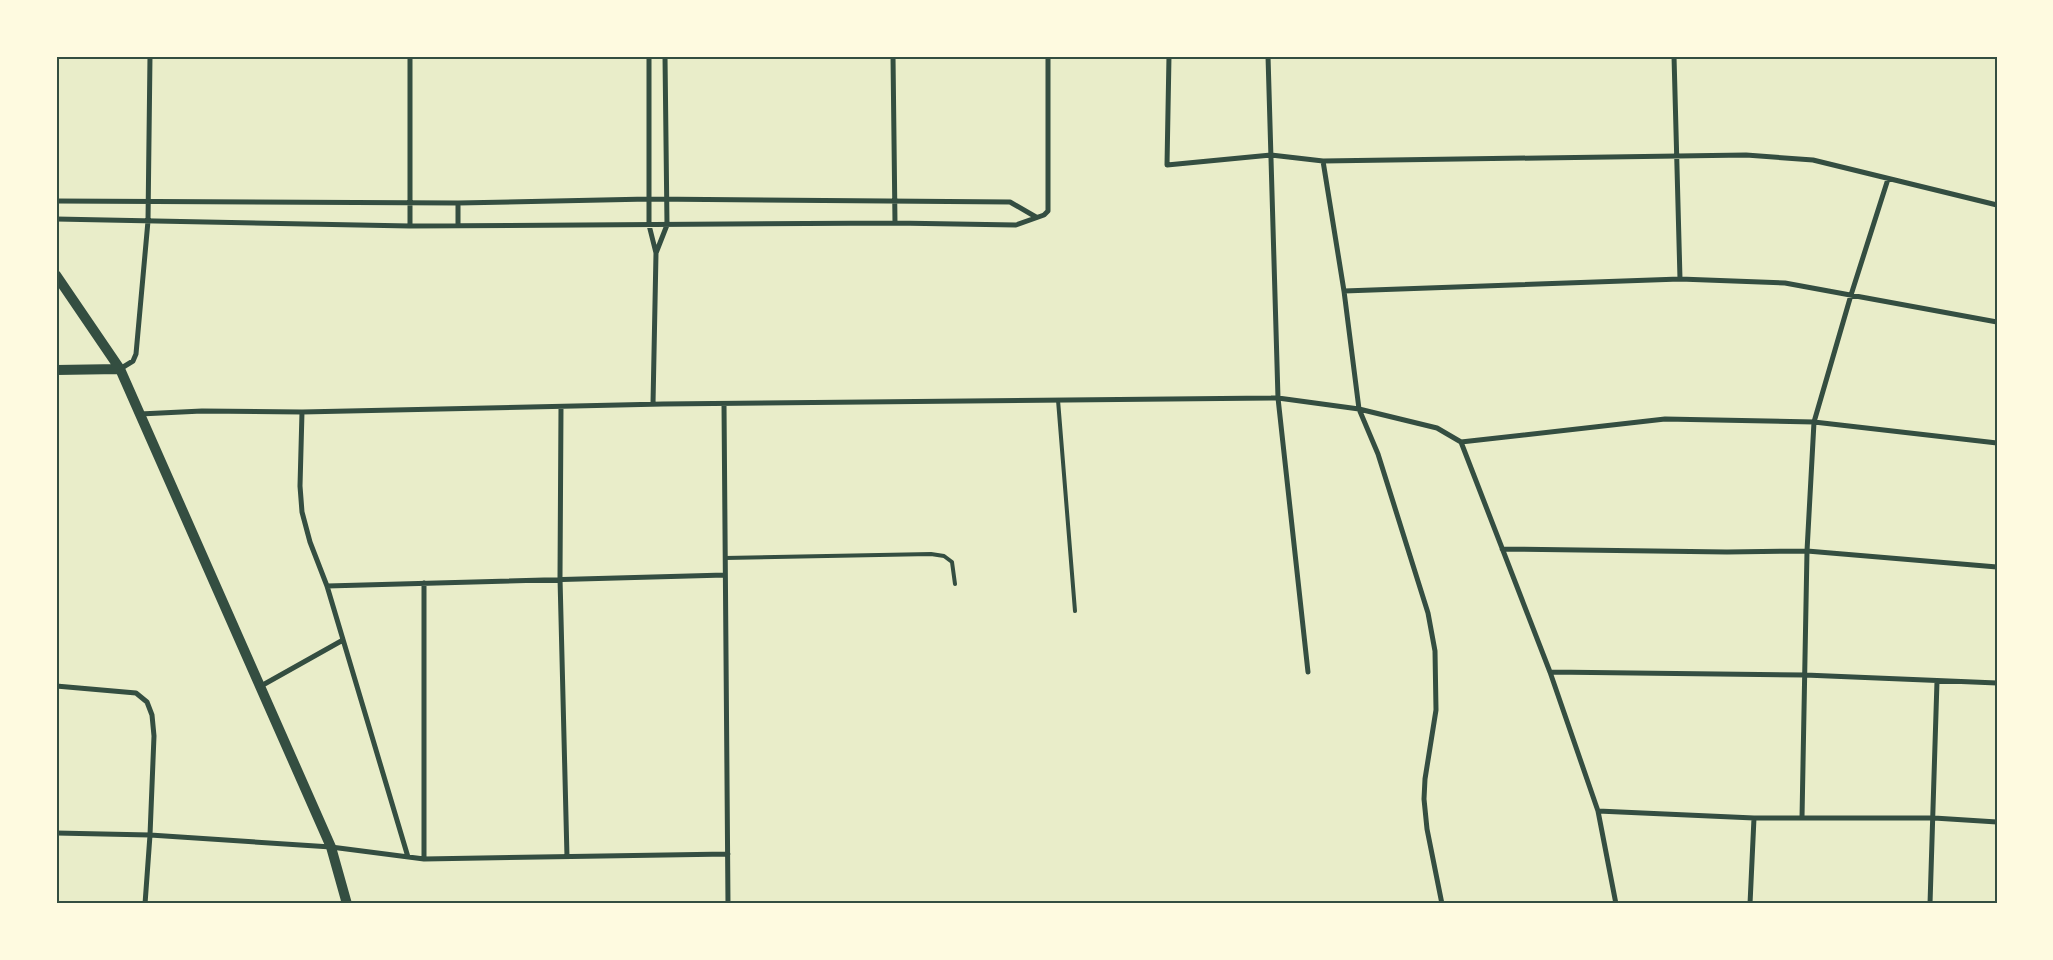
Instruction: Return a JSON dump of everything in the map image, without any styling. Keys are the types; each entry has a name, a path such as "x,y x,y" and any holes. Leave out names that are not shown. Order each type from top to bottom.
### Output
{"main road":[{"path":"56,275 120,369 330,846 347,904"},
{"path":"56,370 120,369"}],"street":[{"path":"120,369 133,361 136,354 148,221 150,56"},
{"path":"410,56 410,226"},
{"path":"649,56 649,225 656,253 653,404"},
{"path":"656,253 667,226 665,56"},
{"path":"893,56 895,223"},
{"path":"56,219 410,226 667,226 895,223 1016,225 1044,215 1048,211 1048,56"},
{"path":"1169,56 1167,165 1271,155 1323,161 1746,154 1813,160 1997,206"},
{"path":"1268,56 1278,398 1308,672"},
{"path":"1674,56 1680,279"},
{"path":"1323,161 1344,291 1359,409 1378,454 1428,613 1435,651 1436,710 1425,779 1424,799 1427,829 1442,904"},
{"path":"1802,818 1806,551 1814,422 1851,295 1888,179"},
{"path":"56,201 458,203 649,199 1010,202 1036,217"},
{"path":"458,203 458,225"},
{"path":"1344,291 1680,279 1785,283 1997,322"},
{"path":"139,414 202,411 302,412 653,404 1278,398 1359,409 1437,428 1461,442 1665,419 1814,422 1997,443"},
{"path":"724,404 728,904"},
{"path":"561,407 560,578 567,857"},
{"path":"302,412 300,486 302,512 310,542 327,586 408,857"},
{"path":"1461,442 1550,672 1598,811 1616,904"},
{"path":"1502,549 1727,552 1806,551 1997,567"},
{"path":"327,586 560,578 725,575"},
{"path":"424,583 424,859"},
{"path":"261,686 343,640"},
{"path":"1550,672 1805,676 1997,683"},
{"path":"1930,904 1937,681"},
{"path":"56,686 136,693 147,702 152,716 154,736 145,904"},
{"path":"1598,811 1754,818 1934,818 1997,822"},
{"path":"1750,904 1754,818"},
{"path":"56,833 150,835 330,846 424,859 728,854"}],"lane":[{"path":"1058,400 1075,611"},
{"path":"725,558 931,554 944,556 952,562 955,584"}]}
